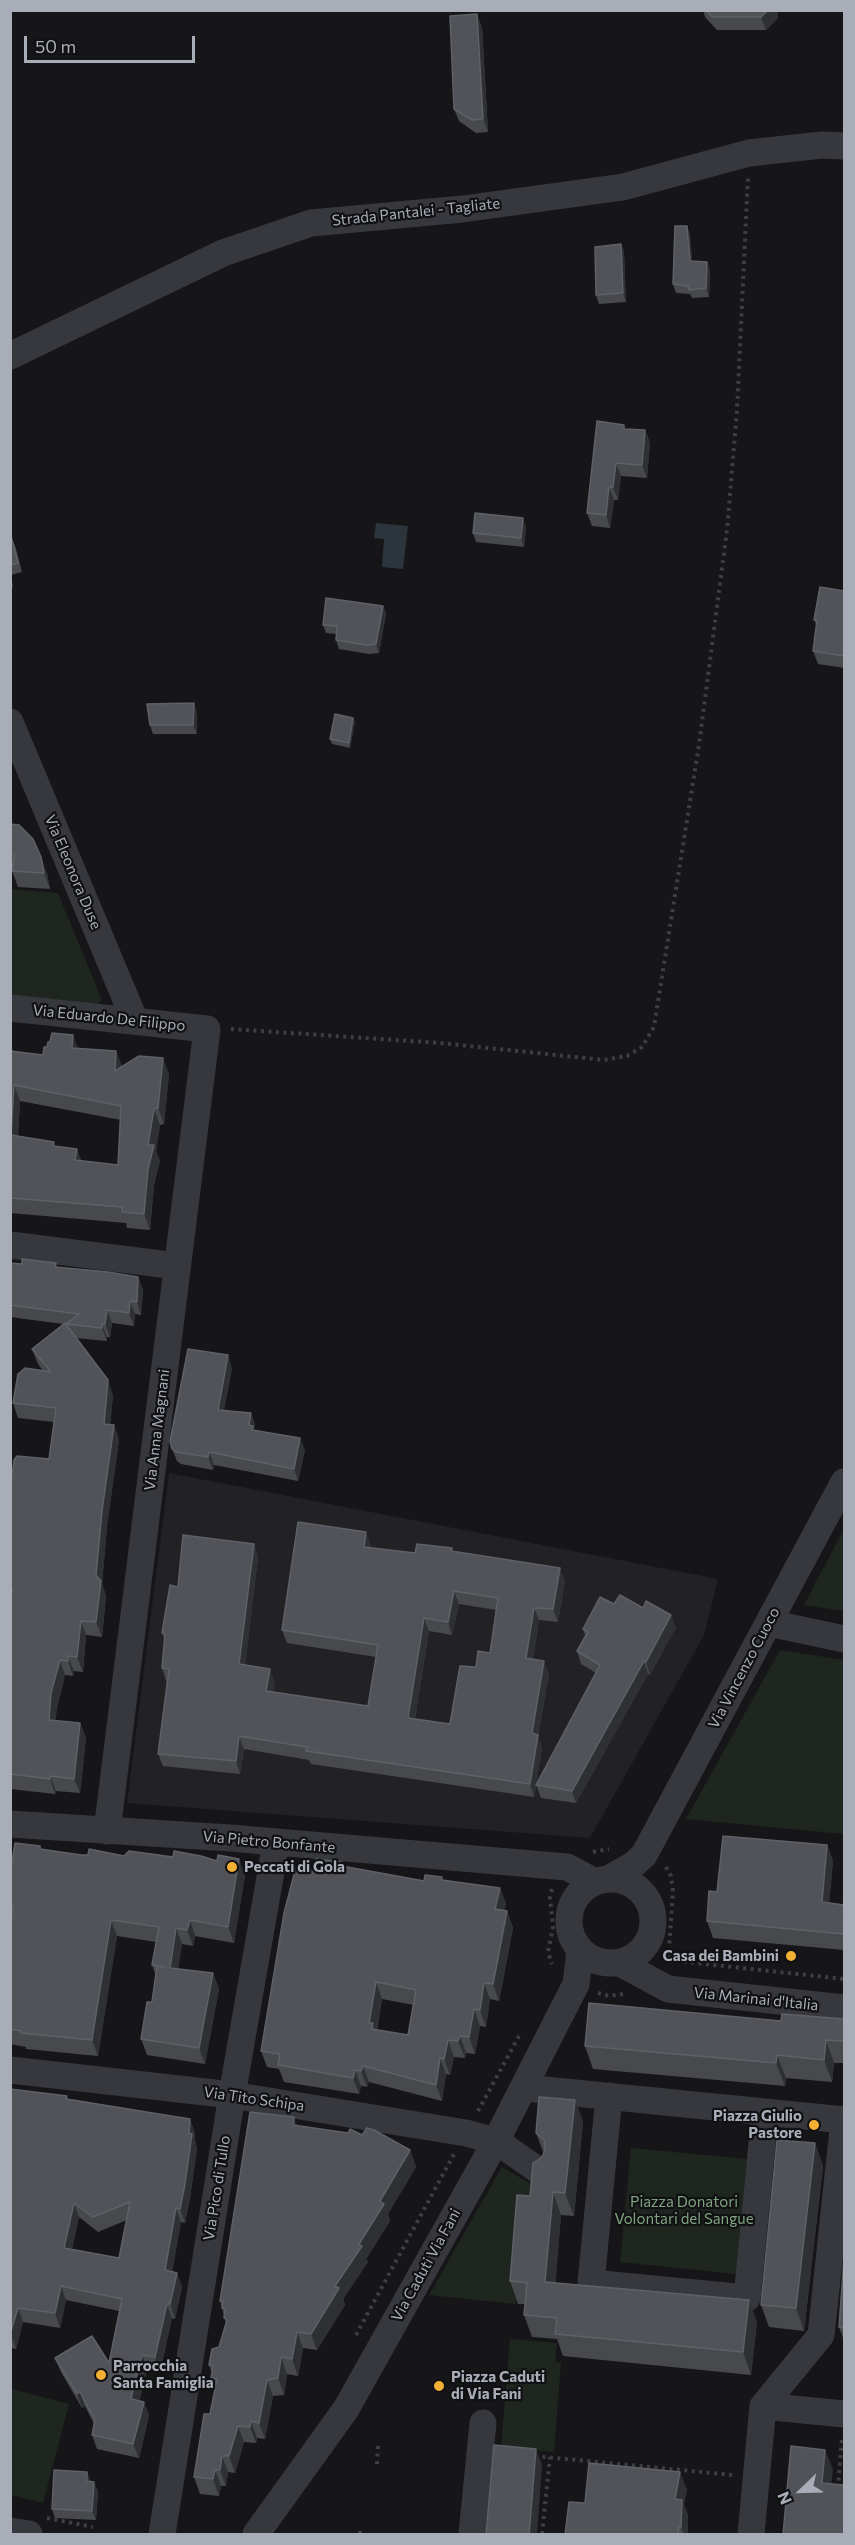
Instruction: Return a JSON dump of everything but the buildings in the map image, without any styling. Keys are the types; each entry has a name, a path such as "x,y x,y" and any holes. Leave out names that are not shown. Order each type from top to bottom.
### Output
{"street":[{"name":"Strada Pantalei - Tagliate","path":"10,356 223,253 310,223 463,209 623,187 750,153 822,145 844,146"},
{"name":"Via Eleonora Duse","path":"10,722 135,1021"},
{"name":"Via Eduardo De Filippo","path":"10,1008 207,1029"},
{"name":"Via Anna Magnani","path":"106,1831 207,1029"},
{"path":"10,1245 177,1266"},
{"name":"Via Vincenzo Cuoco","path":"644,1894 654,1861 769,1623 844,1482"},
{"path":"769,1623 844,1639"},
{"name":"Via Pietro Bonfante","path":"10,1824 567,1867 602,1880"},
{"name":"Via Pico di Tullo","path":"162,2535 232,2095 276,1843"},
{"name":"Via Vincenzo Cuoco","path":"602,1880 633,1865 654,1861"},
{"path":"613,1963 592,1959 580,1951 572,1939 568,1925 575,1899 584,1888 602,1880 628,1883 644,1894 650,1906 653,1921 652,1956 658,1972 668,1976"},
{"path":"573,1982 613,1963 633,1957 644,1948 651,1935"},
{"name":"Via Caduti Via Fani","path":"256,2535 346,2409 496,2141 525,2088 573,1982 580,1951"},
{"name":"Via Marinai d'Italia","path":"613,1963 668,1976 844,2008"},
{"name":"Via Tito Schipa","path":"10,2070 232,2095 466,2133 496,2141 538,2170"},
{"path":"525,2088 844,2120 821,2335 763,2406 750,2535"},
{"path":"609,2096 591,2283 747,2298 765,2112"},
{"path":"763,2406 843,2425"},
{"path":"472,2535 483,2423"},
{"path":"10,2531 34,2525"}],"path":[{"path":"207,1029 267,1030 440,1043 604,1060 627,1056 642,1047 654,1027 659,1001 699,745 727,530 737,410 750,153"},
{"path":"588,1852 617,1849"},
{"path":"654,1861 671,1876 674,1891 668,1976"},
{"path":"552,1889 550,1897 553,1927 548,1952 573,1982 609,1996 631,1991"},
{"path":"671,1953 686,1962 844,1979"},
{"path":"352,2344 522,2031"},
{"path":"837,2499 843,2425"},
{"path":"377,2464 378,2444"},
{"path":"530,2455 737,2475"},
{"path":"542,2535 550,2457"},
{"path":"34,2525 93,2528"}],"shaded area":[{"path":"376,523 408,526 403,569 382,567 384,539 374,538"},
{"path":"169,1473 718,1579 704,1635 590,1838 127,1803"}],"green space":[{"path":"10,889 58,893 102,1000 100,1002 96,1004 11,996"},
{"path":"844,1529 844,1611 804,1605"},
{"path":"780,1650 844,1660 844,1834 686,1819"},
{"name":"Piazza Donatori Volontari del Sangue","path":"631,2148 747,2159 736,2274 620,2262"},
{"path":"502,2167 538,2188 524,2214 516,2304 429,2295"},
{"path":"510,2339 557,2343 555,2362 561,2363 554,2452 501,2448"},
{"path":"12,2389 69,2404 43,2503 11,2495"}],"place":[{"name":"Peccati di Gola","path":"232,1867"},
{"name":"Casa dei Bambini","path":"791,1956"},
{"name":"Piazza Giulio Pastore","path":"814,2125"},
{"name":"Parrocchia Santa Famiglia","path":"101,2375"},
{"name":"Piazza Caduti di Via Fani","path":"439,2386"}]}
